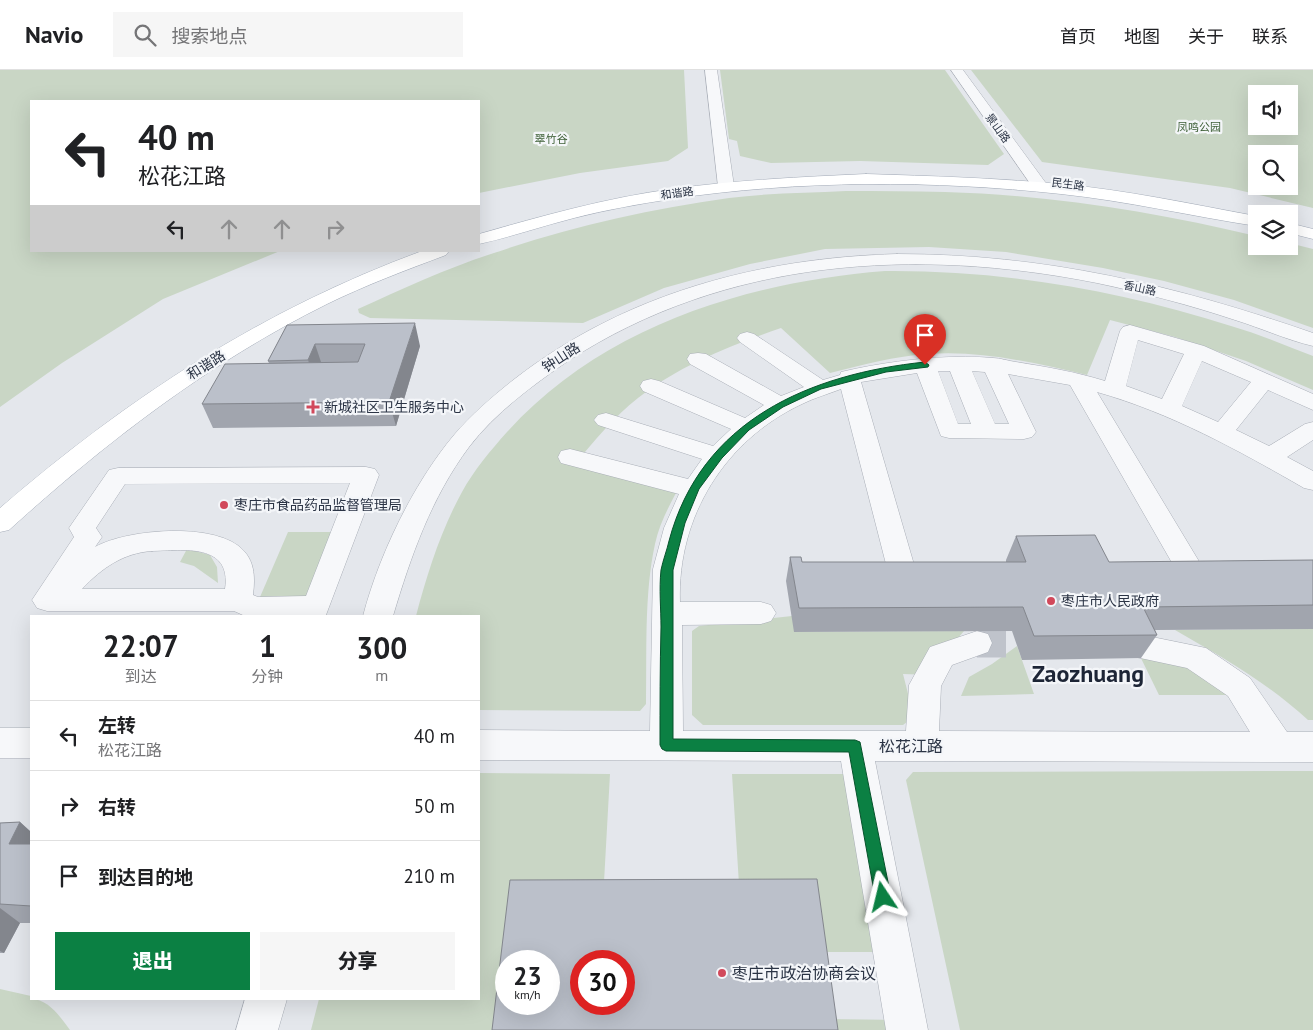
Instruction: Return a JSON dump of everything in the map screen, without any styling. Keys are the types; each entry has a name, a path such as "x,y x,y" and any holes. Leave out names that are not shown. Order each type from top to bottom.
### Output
{"main road":[{"name":"和谐路","path":"480,230 546,211 664,187 878,175"},
{"name":"民生路","path":"878,175 1038,183 1161,196 1248,212"},
{"name":"和谐路","path":"480,239 595,207 726,183"},
{"name":"民生路","path":"1038,183 1161,202 1248,219"},
{"path":"1298,224 1313,228"},
{"path":"1298,230 1313,234"},
{"name":"和谐路","path":"0,501 59,452 113,412 201,353 252,324 321,291 412,252"},
{"name":"和谐路","path":"0,523 77,456 171,387 215,358 264,330 349,288 438,252"}],"street":[{"path":"711,70 726,183"},
{"name":"景山路","path":"956,70 1038,183"},
{"name":"钟山路","path":"378,615 386,588 419,507 463,438 514,388 574,346 638,314 696,292 769,272 821,264 868,261 962,261"},
{"name":"香山路","path":"962,261 1025,266 1152,290 1238,313 1313,340"},
{"path":"1114,390 1130,332 1196,352 1266,380 1313,403"},
{"path":"747,338 818,388"},
{"path":"1169,409 1196,352"},
{"path":"698,359 780,405"},
{"path":"957,363 986,431"},
{"path":"666,745 667,570 679,523 694,489 718,456 746,427 780,405 818,388 850,377 885,369 925,365 957,363 992,364 1039,371 1078,379 1169,409 1271,456 1313,482"},
{"path":"925,365 949,431 1024,432 992,364"},
{"path":"850,377 901,568"},
{"path":"1078,379 1189,568"},
{"path":"1222,432 1266,380"},
{"path":"651,386 746,427"},
{"path":"606,420 718,456"},
{"path":"1271,456 1313,429"},
{"path":"570,458 694,489"},
{"path":"366,475 316,607 254,608 238,600 142,609 46,600 88,537 82,528 118,476 366,475"},
{"path":"56,600 77,575 93,563 116,549 144,541 204,541 220,545 233,555 239,571 240,589 238,600"},
{"path":"667,614 761,613"},
{"path":"922,746 925,686 942,656 977,643"},
{"path":"1123,643 1195,657 1239,687 1278,747"},
{"path":"0,743 30,744"},
{"name":"松花江路","path":"480,745 1313,747"},
{"path":"855,746 908,1030"},
{"path":"257,1030 266,1000"}],"green space":[{"name":"翠竹谷","path":"0,70 684,70 688,148 668,161 580,173 480,193 480,100 30,100 30,252 278,252 163,299 62,363 0,407"},
{"path":"720,70 945,70 1004,154 988,165 860,161 771,163 740,156 737,141 729,139"},
{"name":"凤鸣公园","path":"971,70 1313,70 1313,208 1259,195 1298,195 1298,145 1248,145 1248,192 1230,188 1042,162"},
{"path":"846,191 920,191 1023,197 1141,212 1248,234 1248,255 1298,255 1298,245 1313,249 1313,328 1234,300 1164,281 1103,268 1006,252 929,247 825,249 750,264 664,288 583,323 370,318 359,313 358,309 459,265 552,235 610,220 669,208 729,198"},
{"path":"885,271 973,274 1017,278 1147,302 1252,333 1313,356 1313,390 1246,361 1175,337 1110,320 1087,375 1008,358 948,353 879,361 830,373 781,328 744,341 689,366 654,386 621,413 575,464 677,491 659,530 651,563 647,623 646,704 640,711 480,710 480,615 416,615 435,552 454,507 477,468 489,453 507,432 545,395 587,364 632,337 680,316 730,299 781,286"},
{"path":"288,532 335,532 311,597 260,597"},
{"path":"187,549 210,555 217,567 218,583 194,566 180,562"},
{"path":"792,616 795,632 964,631 942,657 932,675 903,674 914,717 903,725 703,725 692,715 692,631 699,626"},
{"path":"1313,629 1313,720 1308,720 1277,694 1244,671 1175,630"},
{"path":"1017,646 1034,694 961,696 969,677 992,664"},
{"path":"1135,646 1181,663 1238,695 1159,695"},
{"path":"1313,771 1313,1030 960,1030 906,780 913,772"},
{"path":"480,773 610,774 603,900 523,950 495,950 495,1015 502,1015 501,1030 311,1030 319,1000 480,1000"},
{"path":"732,774 857,774 889,952 818,952 740,900"},
{"path":"0,989 30,996 30,1000 37,1000 49,1005 70,1030 0,1030"},
{"path":"827,1019 902,1020 903,1030 828,1030"}],"building":[{"path":"415,323 389,402 202,404 225,364 358,362 365,344 315,344 308,360 268,361 287,325"},
{"path":"1095,535 1109,562 1313,560 1313,605 1143,607 1157,635 1034,636 1023,607 799,608 790,557 801,557 802,562 1026,562 1016,536"},
{"path":"20,822 9,844 30,844 30,906 0,904 0,823"},
{"name":"枣庄市政治协商会议","path":"817,879 838,1030 492,1030 495,1005 495,1015 560,1015 560,950 502,950 510,880"}],"tunnel":[{"path":"977,643 1054,643"}],"place":[{"name":"新城社区卫生服务中心","path":"313,407"},
{"name":"枣庄市食品药品监督管理局","path":"224,505"},
{"name":"枣庄市人民政府","path":"1051,601"},
{"name":"枣庄市政治协商会议","path":"722,973"}],"district":[{"name":"Zaozhuang","path":"1088,673"}],"route":[{"path":"883,897 855,746 666,745 667,570 679,523 694,489 718,456 746,427 780,405 818,388 850,377 885,369 925,365"}]}
